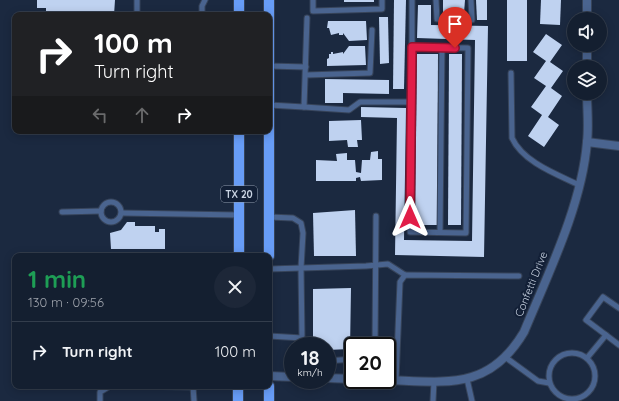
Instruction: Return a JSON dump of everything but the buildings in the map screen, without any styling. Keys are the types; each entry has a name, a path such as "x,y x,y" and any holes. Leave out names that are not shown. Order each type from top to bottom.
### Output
{"main road":[{"path":"239,0 239,12"},
{"name":"TX 20","path":"269,0 269,12"},
{"name":"TX 20","path":"238,253 239,134"},
{"name":"TX 20","path":"269,134 269,253"},
{"path":"238,389 238,401"},
{"path":"269,389 269,401"}],"street":[{"path":"587,0 587,12"},
{"name":"Confetti Drive","path":"396,380 460,381 468,379 488,370 505,357 516,345 524,332 568,223 579,185 587,142 587,100"},
{"path":"587,142 619,146"},
{"path":"272,376 284,377"}],"lane":[{"path":"137,0 137,12"},
{"path":"202,12 202,6 205,0"},
{"path":"313,0 313,11 382,9 382,0"},
{"path":"412,0 410,232 466,233 468,48 412,47"},
{"path":"436,0 437,19 472,20 471,0"},
{"path":"304,107 307,18"},
{"path":"306,75 370,72 372,30"},
{"path":"440,232 442,47"},
{"path":"272,66 306,67"},
{"path":"511,73 512,138 516,146 540,164 579,185"},
{"path":"272,105 349,110 360,102 411,102"},
{"path":"112,202 120,207 122,213 119,219 109,222 103,218 101,212 103,205 112,202"},
{"path":"62,212 101,212"},
{"path":"122,213 239,215"},
{"path":"375,337 376,216"},
{"path":"269,217 293,218 301,223 303,233 301,268 302,337"},
{"path":"272,269 388,264 405,276 519,276"},
{"path":"396,380 400,282 405,276"},
{"path":"619,308 603,297 586,320 619,345"},
{"path":"587,358 606,335"},
{"path":"272,336 285,337"},
{"path":"575,353 587,358 593,366 595,382 587,395 573,400 558,396 549,383 550,368 560,356 575,353"},
{"path":"505,357 538,380 549,383"},
{"path":"468,379 472,401"},
{"path":"433,401 434,381"},
{"path":"100,401 100,392 105,389"},
{"path":"193,389 194,401"}],"route":[{"path":"410,217 412,47 455,48"}]}
